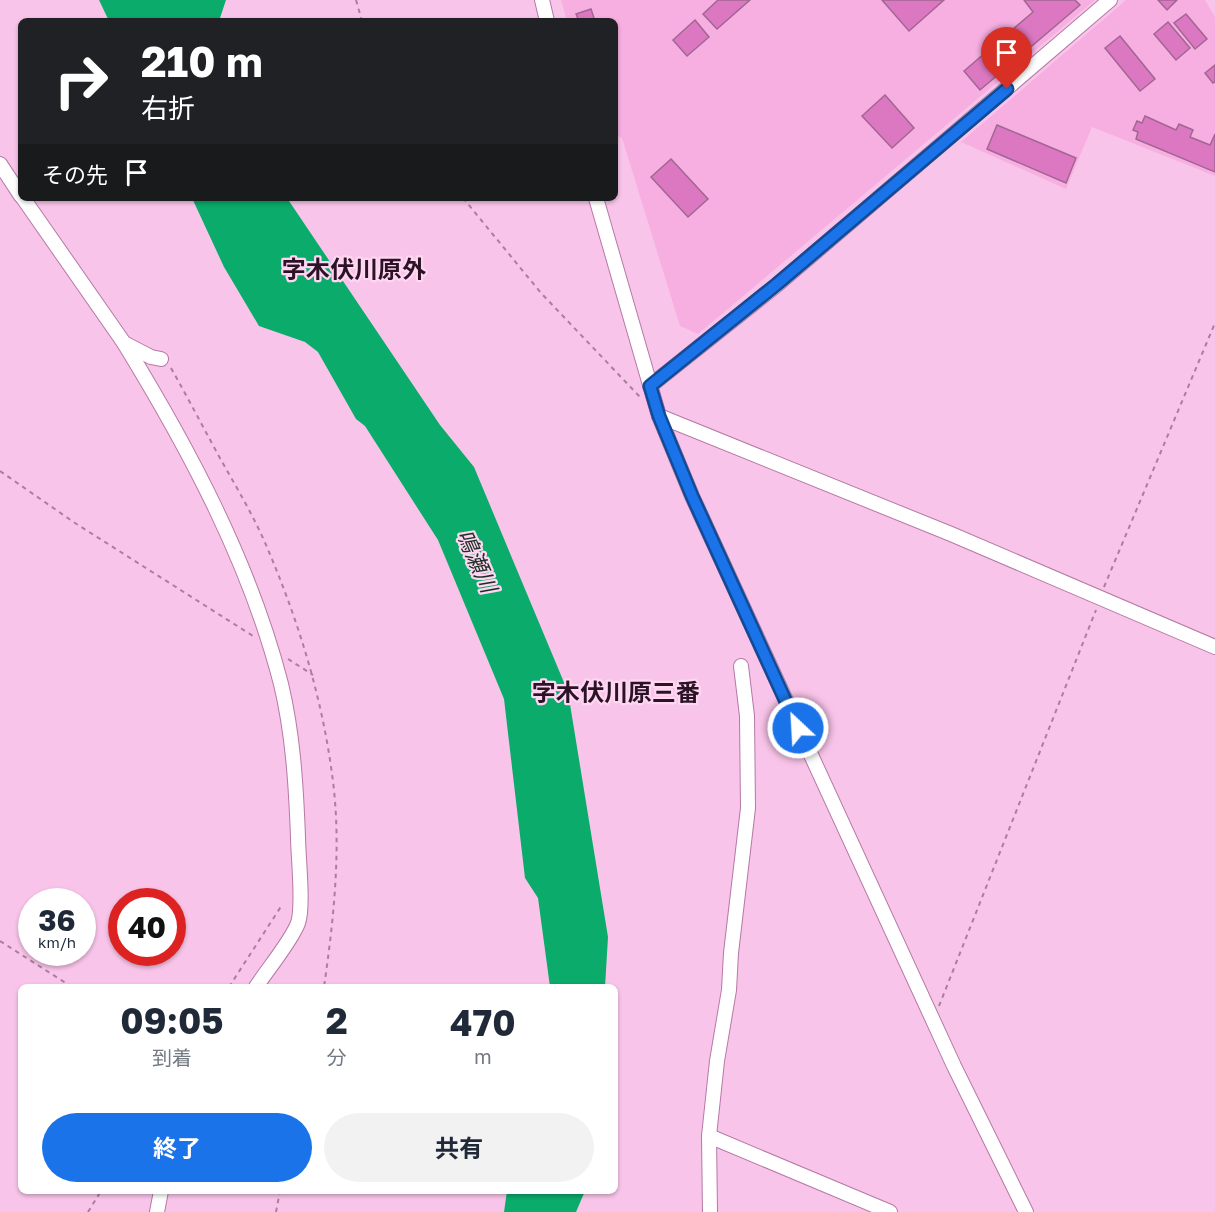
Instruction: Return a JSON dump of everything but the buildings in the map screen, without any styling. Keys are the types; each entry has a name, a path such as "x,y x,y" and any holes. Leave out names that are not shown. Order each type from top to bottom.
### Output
{"street":[{"path":"542,0 546,18"},
{"path":"650,386 786,276 1110,0"},
{"path":"0,164 18,191"},
{"path":"25,201 124,343 199,476 235,551 270,648 281,686 296,773 300,894 298,922 258,984"},
{"path":"597,201 659,416 692,496 933,1023 1026,1212"},
{"path":"124,343 151,357 161,359"},
{"path":"659,416 951,534 1215,647"},
{"path":"710,1212 709,1136 717,1061 729,990 731,953 748,808 747,716 741,666"},
{"path":"709,1136 890,1212"},
{"path":"157,1212 160,1194"}],"path":[{"path":"356,0 361,18"},
{"path":"466,201 572,327 659,416"},
{"path":"945,990 1100,598 1215,323"},
{"path":"161,359 171,368 253,517 294,615 313,675 332,775 335,808 335,894 324,984"},
{"path":"0,471 75,523 270,648"},
{"path":"287,659 313,675"},
{"path":"231,984 282,905"},
{"path":"0,942 67,984"},
{"path":"88,1212 99,1194"},
{"path":"276,1212 279,1194"}],"shaded area":[{"path":"561,0 1095,0 698,334 680,326 622,138 618,136 618,18 566,18"},
{"path":"1126,0 1205,0 1215,17 1215,176 1092,127 1066,189 961,142"}],"water":[{"path":"99,0 226,0 220,18 108,18"},
{"name":"鳴瀬川","path":"193,201 289,201 440,425 474,467 568,692 608,937 605,984 550,984 538,898 525,878 504,699 438,540 365,426 356,419 318,352 305,342 259,326 224,267"},
{"path":"507,1194 584,1194 576,1212 504,1212"}],"district":[{"name":"字木伏川原外","path":"354,270"},
{"name":"字木伏川原三番","path":"616,693"}],"route":[{"path":"798,728 692,496 659,416 650,386 777,284 1007,89"}]}
